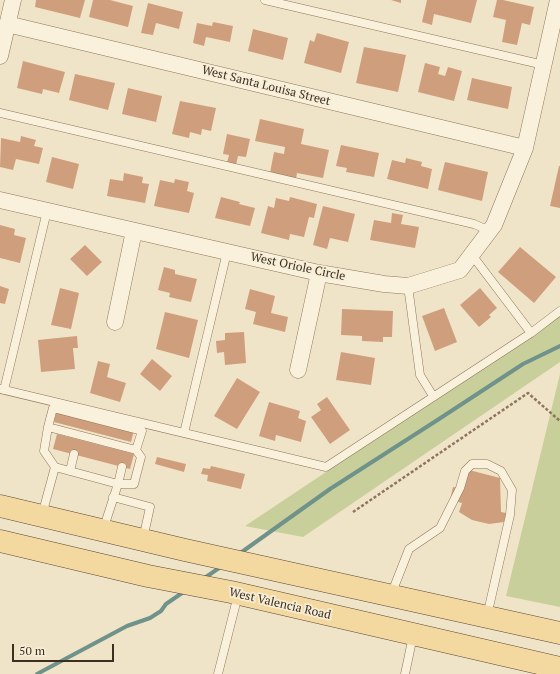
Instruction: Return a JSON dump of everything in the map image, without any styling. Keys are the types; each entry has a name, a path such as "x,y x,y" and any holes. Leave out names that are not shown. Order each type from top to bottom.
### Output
{"main road":[{"path":"0,506 185,550 560,633"},
{"name":"West Valencia Road","path":"0,541 148,576 234,593 560,668"}],"street":[{"path":"0,56 12,0"},
{"name":"West Oriole Circle","path":"0,200 319,273 384,284 408,286 460,270 494,225 525,148 558,0"},
{"name":"West Santa Louisa Street","path":"7,24 525,148"},
{"path":"115,322 134,231"},
{"path":"298,370 319,273"}],"lane":[{"path":"265,0 544,65"},
{"path":"0,113 474,224 490,230"},
{"path":"48,211 2,390 326,467 531,333 560,310"},
{"path":"184,433 227,252"},
{"path":"472,255 531,333"},
{"path":"408,286 420,375 433,396"},
{"path":"53,408 142,431 136,450 141,457 134,484 118,484 55,467 44,451 53,408"},
{"path":"48,428 78,437 94,436 126,450 136,450"},
{"path":"70,471 74,454"},
{"path":"391,595 409,549 440,528 460,488 465,471 472,464 487,464 501,471 512,490 510,514 486,617"},
{"path":"42,516 55,467"},
{"path":"103,530 122,467"},
{"path":"114,497 150,507 143,540"},
{"path":"218,674 234,593"},
{"path":"406,674 414,635"}],"path":[{"path":"353,512 528,393 560,421"}],"green space":[{"path":"560,316 560,362 303,537 245,526"},
{"path":"560,374 560,607 506,596"}],"building":[{"path":"36,0 85,0 80,18 35,7"},
{"path":"93,0 110,0 133,6 128,27 89,17"},
{"path":"391,0 401,0 401,3"},
{"path":"427,0 477,0 471,23 434,14 432,25 422,22"},
{"path":"497,0 534,7 530,25 522,23 517,45 502,42 506,20 493,17"},
{"path":"148,3 183,12 179,29 156,23 153,35 141,33"},
{"path":"213,22 233,26 230,42 206,37 204,46 193,43 197,23 212,26"},
{"path":"253,29 288,38 283,60 248,51"},
{"path":"317,33 349,42 341,73 304,63 310,40 314,42"},
{"path":"364,47 406,55 398,92 356,83"},
{"path":"23,61 65,72 59,93 43,89 42,94 17,88"},
{"path":"425,63 440,67 438,74 445,76 448,67 462,71 454,101 418,92"},
{"path":"75,74 115,83 108,110 69,100"},
{"path":"472,78 512,87 508,109 467,100"},
{"path":"128,88 162,96 156,122 122,114"},
{"path":"180,101 216,108 211,131 202,129 201,135 190,132 189,138 172,134"},
{"path":"260,119 304,129 301,144 329,150 323,178 297,173 296,179 270,173 274,152 284,154 285,147 255,141"},
{"path":"227,134 250,139 246,157 238,156 236,165 227,163 229,155 223,154"},
{"path":"21,136 36,140 34,146 43,148 39,164 16,159 13,170 0,167 1,138 20,142"},
{"path":"341,145 379,153 374,177 346,172 347,168 336,166"},
{"path":"52,157 79,164 73,189 46,182"},
{"path":"406,158 422,162 421,166 432,169 428,189 387,179 392,160 405,163"},
{"path":"445,162 488,172 482,201 438,190"},
{"path":"560,166 560,208 550,206"},
{"path":"124,173 143,177 142,183 149,184 145,203 107,196 110,179 123,181"},
{"path":"175,179 189,182 187,191 194,193 189,213 154,206 160,180 174,183"},
{"path":"221,197 255,208 250,226 215,218"},
{"path":"290,197 317,204 314,218 309,217 304,237 290,234 289,240 261,233 268,206 274,208 276,198 289,201"},
{"path":"323,206 355,214 348,242 330,238 327,249 313,245"},
{"path":"392,213 403,215 401,224 419,227 415,248 370,240 374,220 391,223"},
{"path":"0,225 15,229 14,235 26,238 20,263 0,258"},
{"path":"85,245 102,262 87,276 70,259"},
{"path":"520,247 556,277 534,303 498,272"},
{"path":"164,267 175,270 175,274 197,279 191,302 169,297 170,293 158,290"},
{"path":"0,286 9,289 5,304 0,303"},
{"path":"60,288 79,293 71,329 51,325"},
{"path":"480,288 497,308 489,315 491,317 479,327 460,305"},
{"path":"250,289 275,296 271,313 288,317 285,332 253,324 256,312 245,309"},
{"path":"444,308 457,342 435,351 422,316"},
{"path":"342,309 393,311 392,337 383,337 383,342 362,341 362,336 341,335"},
{"path":"165,312 198,320 189,358 156,349"},
{"path":"244,332 246,363 225,365 224,352 217,353 216,341 225,340 225,333"},
{"path":"77,336 78,348 73,348 75,369 41,372 38,340"},
{"path":"341,352 375,358 371,385 336,380"},
{"path":"152,359 172,376 160,391 140,374"},
{"path":"98,361 110,364 107,377 126,383 120,402 90,393"},
{"path":"237,378 260,392 237,429 214,416"},
{"path":"327,397 350,430 330,444 311,417 321,410 317,404"},
{"path":"269,402 300,411 298,418 306,421 301,442 276,435 275,441 259,436"},
{"path":"57,410 134,430 131,442 54,422"},
{"path":"57,434 134,454 130,469 53,449"},
{"path":"157,457 186,464 184,472 155,464"},
{"path":"211,466 245,474 241,489 207,481 208,475 201,474 203,468 210,469"},
{"path":"469,470 500,478 501,512 506,513 504,522 489,524 472,520 459,512 462,503 450,500 453,487 464,489"}],"waterway":[{"path":"239,554 330,489 523,364 560,346"},
{"path":"203,579 222,566"},
{"path":"37,674 127,626 150,618 161,611 166,604 185,591"}]}
